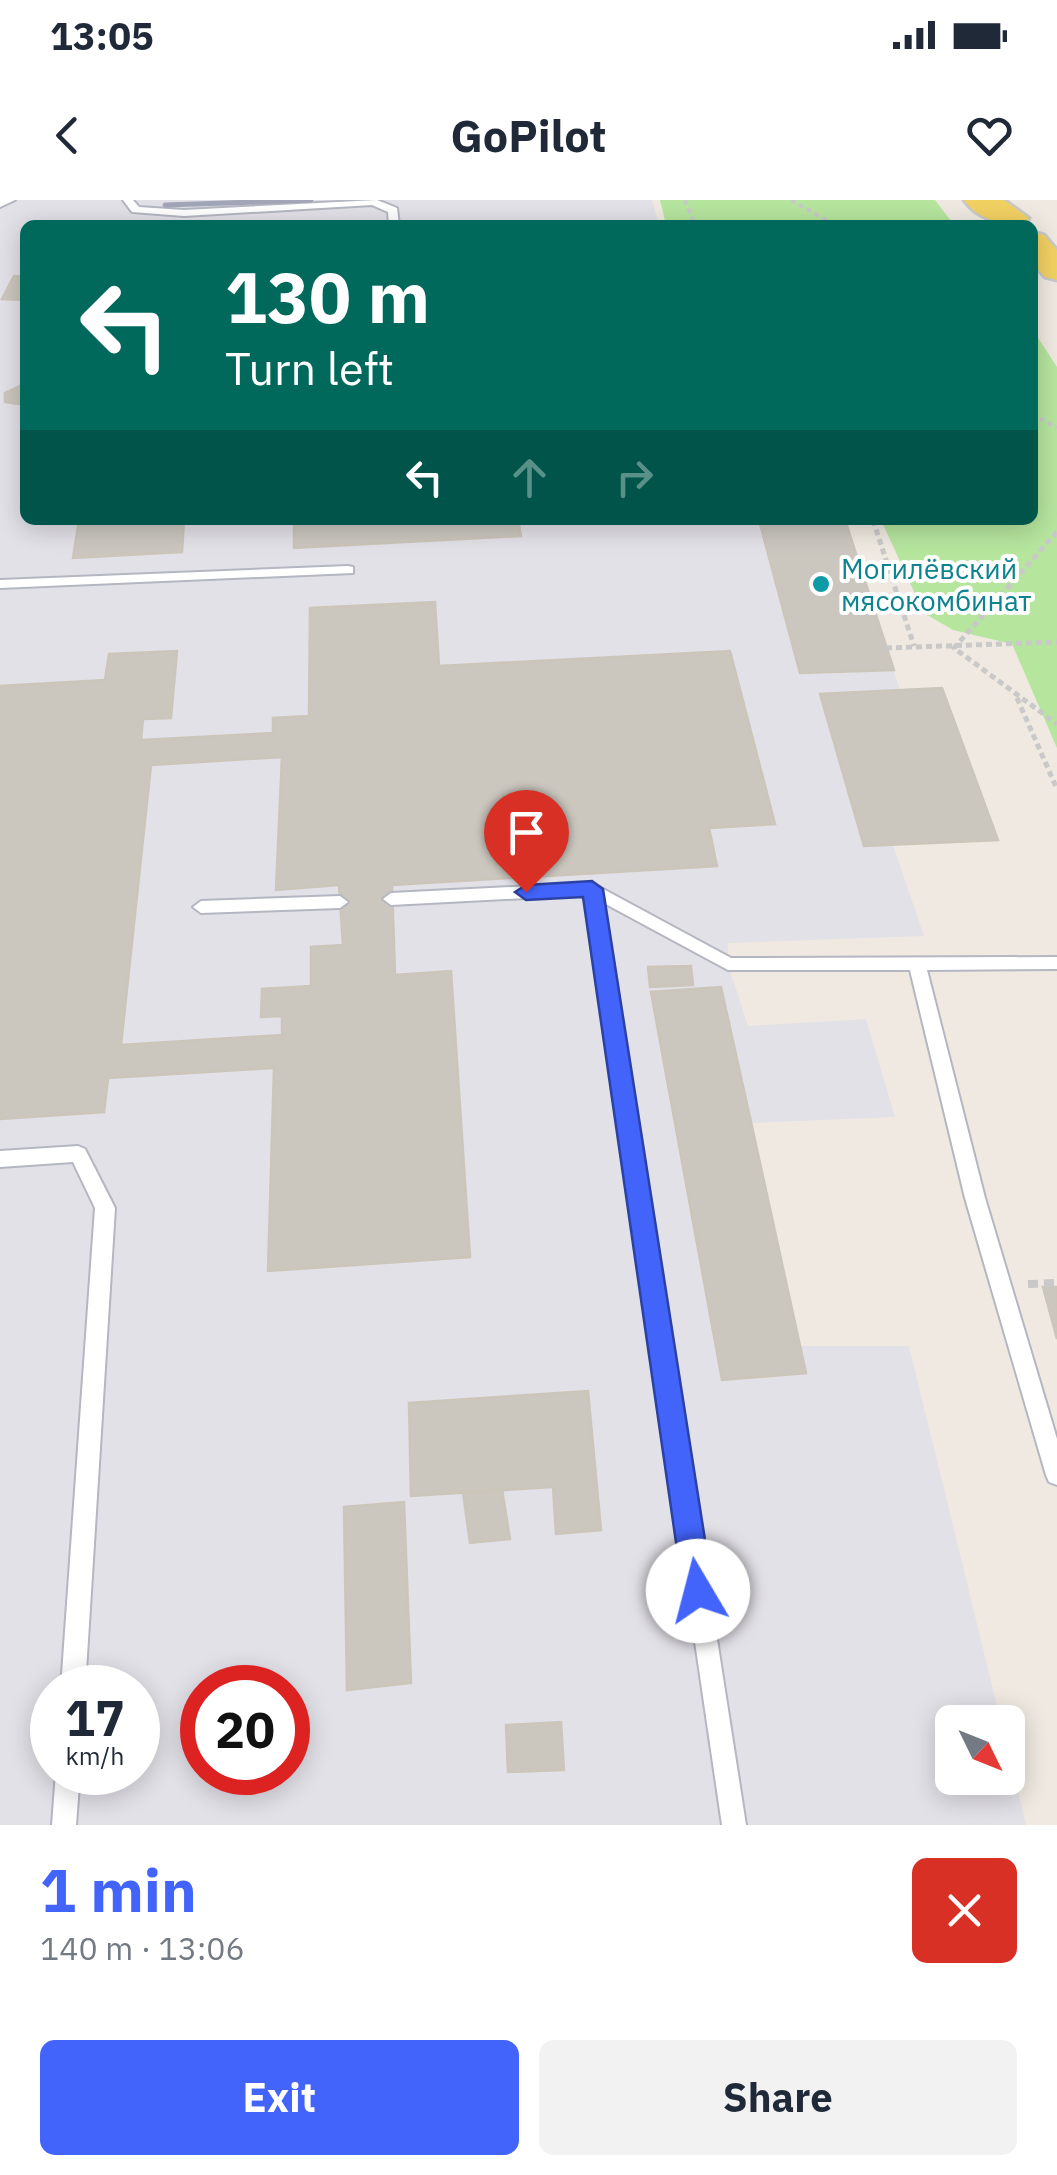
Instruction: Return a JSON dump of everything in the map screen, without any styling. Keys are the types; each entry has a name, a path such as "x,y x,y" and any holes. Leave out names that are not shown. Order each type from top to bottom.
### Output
{"main road":[{"path":"980,200 1014,220"},
{"path":"1038,247 1057,270"}],"lane":[{"path":"0,204 10,200"},
{"path":"128,200 136,210 184,213 373,202 394,210 394,220"},
{"path":"0,584 348,570"},
{"path":"391,899 592,889 728,964 1057,962"},
{"path":"592,889 734,1825"},
{"path":"201,907 340,902"},
{"path":"917,964 975,1198 1057,1475"},
{"path":"0,1159 78,1154 105,1208 75,1665"},
{"path":"64,1825 66,1795"}],"path":[{"path":"791,200 825,220"},
{"path":"875,525 914,646"},
{"path":"954,648 1057,532"},
{"path":"886,648 1057,642"},
{"path":"954,648 1057,724"},
{"path":"1016,694 1057,789"}],"shaded area":[{"path":"0,200 652,200 658,220 20,220 20,525 847,525 900,690 942,688 998,840 893,845 924,936 728,943 728,964 748,1026 866,1019 895,1117 751,1123 800,1346 909,1346 997,1705 935,1705 935,1795 1019,1795 1026,1825 0,1825"}],"green space":[{"path":"660,200 935,200 950,220 665,220"},
{"path":"1038,338 1057,367 1057,748 1012,644 953,630 924,613 883,525 1038,525"}],"building":[{"path":"14,276 20,277 20,300 2,299"},
{"path":"20,386 20,404 5,402 5,393"},
{"path":"78,525 184,525 182,552 73,558"},
{"path":"294,525 519,525 521,536 294,548"},
{"name":"Могилёвский мясокомбинат","path":"760,525 847,525 894,670 800,673"},
{"path":"435,602 439,666 730,651 775,824 709,828 717,866 392,885 395,975 451,971 470,1257 268,1271 274,1068 108,1078 104,1112 0,1119 0,686 105,680 109,654 177,651 171,718 143,719 141,740 273,733 273,718 309,716 310,608","holes":["282,757 276,890 339,885 343,945 311,947 311,986 262,989 261,1017 282,1016 282,1035 121,1045 151,765"]},
{"path":"942,688 998,840 864,846 820,694"},
{"path":"691,966 693,985 650,987 648,967"},
{"path":"721,987 806,1373 722,1380 651,992"},
{"path":"1043,1287 1057,1287 1057,1339"},
{"path":"588,1391 601,1530 556,1534 553,1487 411,1496 409,1403"},
{"path":"502,1489 510,1539 470,1543 463,1492"},
{"path":"404,1502 411,1683 347,1690 344,1507"},
{"path":"561,1722 564,1770 508,1772 506,1725"}],"railway":[{"path":"165,205 311,200"}],"place":[{"name":"Могилёвский мясокомбинат","path":"821,584"}],"route":[{"path":"526,892 592,889 698,1591"}]}
